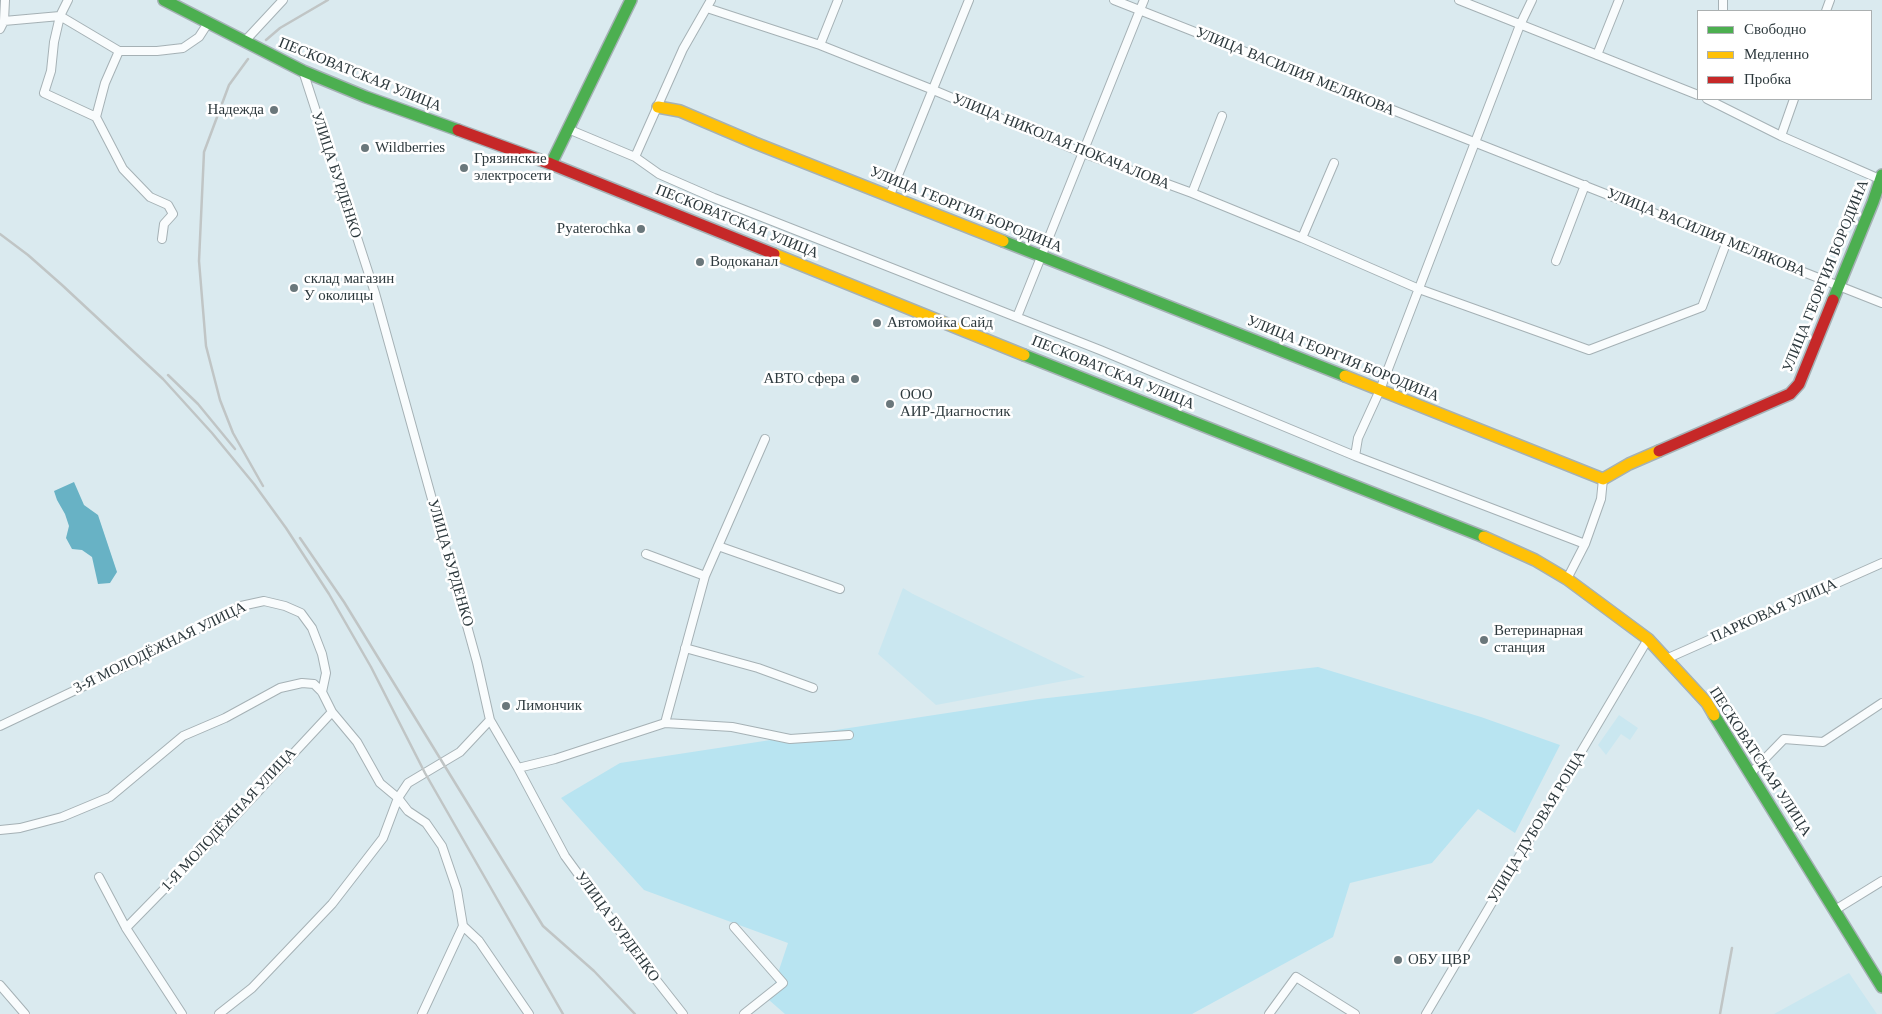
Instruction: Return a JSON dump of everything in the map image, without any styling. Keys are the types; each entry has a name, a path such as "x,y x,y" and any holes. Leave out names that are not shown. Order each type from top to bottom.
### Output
{"main road":[{"name":"ПЕСКОВАТСКАЯ УЛИЦА","path":"164,0 303,71 366,97 551,164 1075,375 1448,522 1535,560 1567,579 1648,640 1707,703 1882,987"},
{"path":"551,164 631,0"},
{"name":"УЛИЦА ГЕОРГИЯ БОРОДИНА","path":"658,107 680,111 755,143 1603,479 1629,464 1790,394 1799,384 1881,178"}],"street":[{"path":"0,29 4,21 4,0"},
{"path":"68,0 60,16 54,42 51,72 44,93 96,117 123,169 150,197 168,205 173,214 164,224 162,239"},
{"path":"244,42 283,0"},
{"path":"820,44 838,0"},
{"path":"890,195 931,89 969,0"},
{"name":"УЛИЦА ВАСИЛИЯ МЕЛЯКОВА","path":"1114,0 1882,303"},
{"path":"1017,317 1144,0"},
{"path":"1459,0 1697,95"},
{"path":"1355,456 1358,438 1380,390 1520,25 1532,0"},
{"path":"1597,55 1618,0"},
{"path":"636,157 683,49 709,4"},
{"name":"УЛИЦА НИКОЛАЯ ПОКАЧАЛОВА","path":"709,4 820,44 1083,154 1192,193 1419,289 1589,350 1702,306 1727,241"},
{"path":"4,21 60,16 119,51 157,51 183,48 198,37 208,23"},
{"path":"96,117 105,83 119,51"},
{"name":"УЛИЦА БУРДЕНКО","path":"303,71 377,303 477,662 490,720 565,856 646,967 683,1014"},
{"path":"1709,100 1781,136 1881,178"},
{"path":"1781,136 1794,100"},
{"path":"1192,193 1222,116"},
{"path":"568,129 636,157 659,174 714,198 1017,317 1355,456 1585,544"},
{"path":"1302,238 1334,162"},
{"path":"1556,261 1585,186"},
{"path":"665,722 705,576 765,439"},
{"path":"1567,579 1585,544 1600,499 1603,479"},
{"path":"718,546 840,589"},
{"path":"646,554 705,576"},
{"name":"ПАРКОВАЯ УЛИЦА","path":"1666,659 1882,563"},
{"name":"3-Я МОЛОДЁЖНАЯ УЛИЦА","path":"0,726 140,659 242,606 264,601 285,606 301,613 312,628 322,654 326,673 322,692"},
{"name":"УЛИЦА ДУБОВАЯ РОЩА","path":"1426,1014 1648,640"},
{"path":"685,648 758,668 813,688"},
{"path":"0,830 20,828 62,817 110,797 183,736 225,718 280,688 314,684 322,692 332,712 357,742 380,783 398,798 408,811 426,824 442,846 457,890 463,926 422,1014"},
{"path":"1750,774 1784,739 1823,742 1882,703"},
{"name":"1-Я МОЛОДЁЖНАЯ УЛИЦА","path":"126,928 224,828 332,712"},
{"path":"218,1014 252,988 332,904 382,838 398,798 408,783 460,752 490,720"},
{"path":"518,768 555,759 665,722 732,727 790,739 849,735"},
{"path":"100,877 126,928 182,1014"},
{"path":"1836,910 1882,881"},
{"path":"463,926 479,941 530,1014"},
{"path":"734,927 783,983 744,1014"},
{"path":"1269,1014 1296,977 1355,1014"},
{"path":"0,985 25,1014"}],"shaded area":[{"path":"74,482 84,505 98,515 117,572 110,583 98,584 92,557 82,550 72,549 66,538 69,526 54,491"},
{"path":"903,588 1085,677 936,705 878,654"},
{"path":"1318,667 1481,717 1560,745 1515,833 1478,809 1432,863 1350,883 1333,937 1192,1014 785,1014 769,1000 788,943 644,890 561,798 620,763 1039,699"},
{"path":"1619,715 1638,728 1630,740 1621,734 1606,755 1598,745"},
{"path":"1849,973 1877,1014 1774,1014"}],"railway":[{"path":"266,40 280,28 328,0"},
{"path":"248,59 229,85 204,152 199,261 206,346 220,400 233,433 263,486"},
{"path":"0,234 28,255 62,285 163,379 212,433 254,484 286,528 329,594 371,667 425,773 563,1014"},
{"path":"168,375 198,404 235,449"},
{"path":"300,538 344,602 543,926 594,971 635,1014"},
{"path":"1720,1014 1732,948"}],"traffic: fast":[{"path":"164,0 303,71 366,97 458,130"},
{"path":"551,164 631,0"},
{"path":"1833,300 1882,175"},
{"path":"1003,241 1345,376"},
{"path":"1024,355 1484,537"},
{"path":"1714,715 1882,987"}],"traffic: slow":[{"path":"658,107 680,111 755,143 1003,241"},
{"path":"774,254 1024,355"},
{"path":"1345,376 1603,479 1629,464 1659,451"},
{"path":"1484,537 1535,560 1567,579 1648,639 1707,703 1714,715"}],"traffic: jam":[{"path":"458,130 551,164 774,254"},
{"path":"1659,451 1790,394 1799,384 1833,300"}],"place":[{"name":"Надежда","path":"274,110"},
{"name":"Wildberries","path":"365,148"},
{"name":"Грязинские электросети","path":"464,168"},
{"name":"Pyaterochka","path":"641,229"},
{"name":"Водоканал","path":"700,262"},
{"name":"склад магазин У околицы","path":"294,288"},
{"name":"Автомойка Сайд","path":"877,323"},
{"name":"АВТО сфера","path":"855,379"},
{"name":"ООО АИР-Диагностик","path":"890,404"},
{"name":"Ветеринарная станция","path":"1484,640"},
{"name":"Лимончик","path":"506,706"},
{"name":"ОБУ ЦВР","path":"1398,960"}]}
